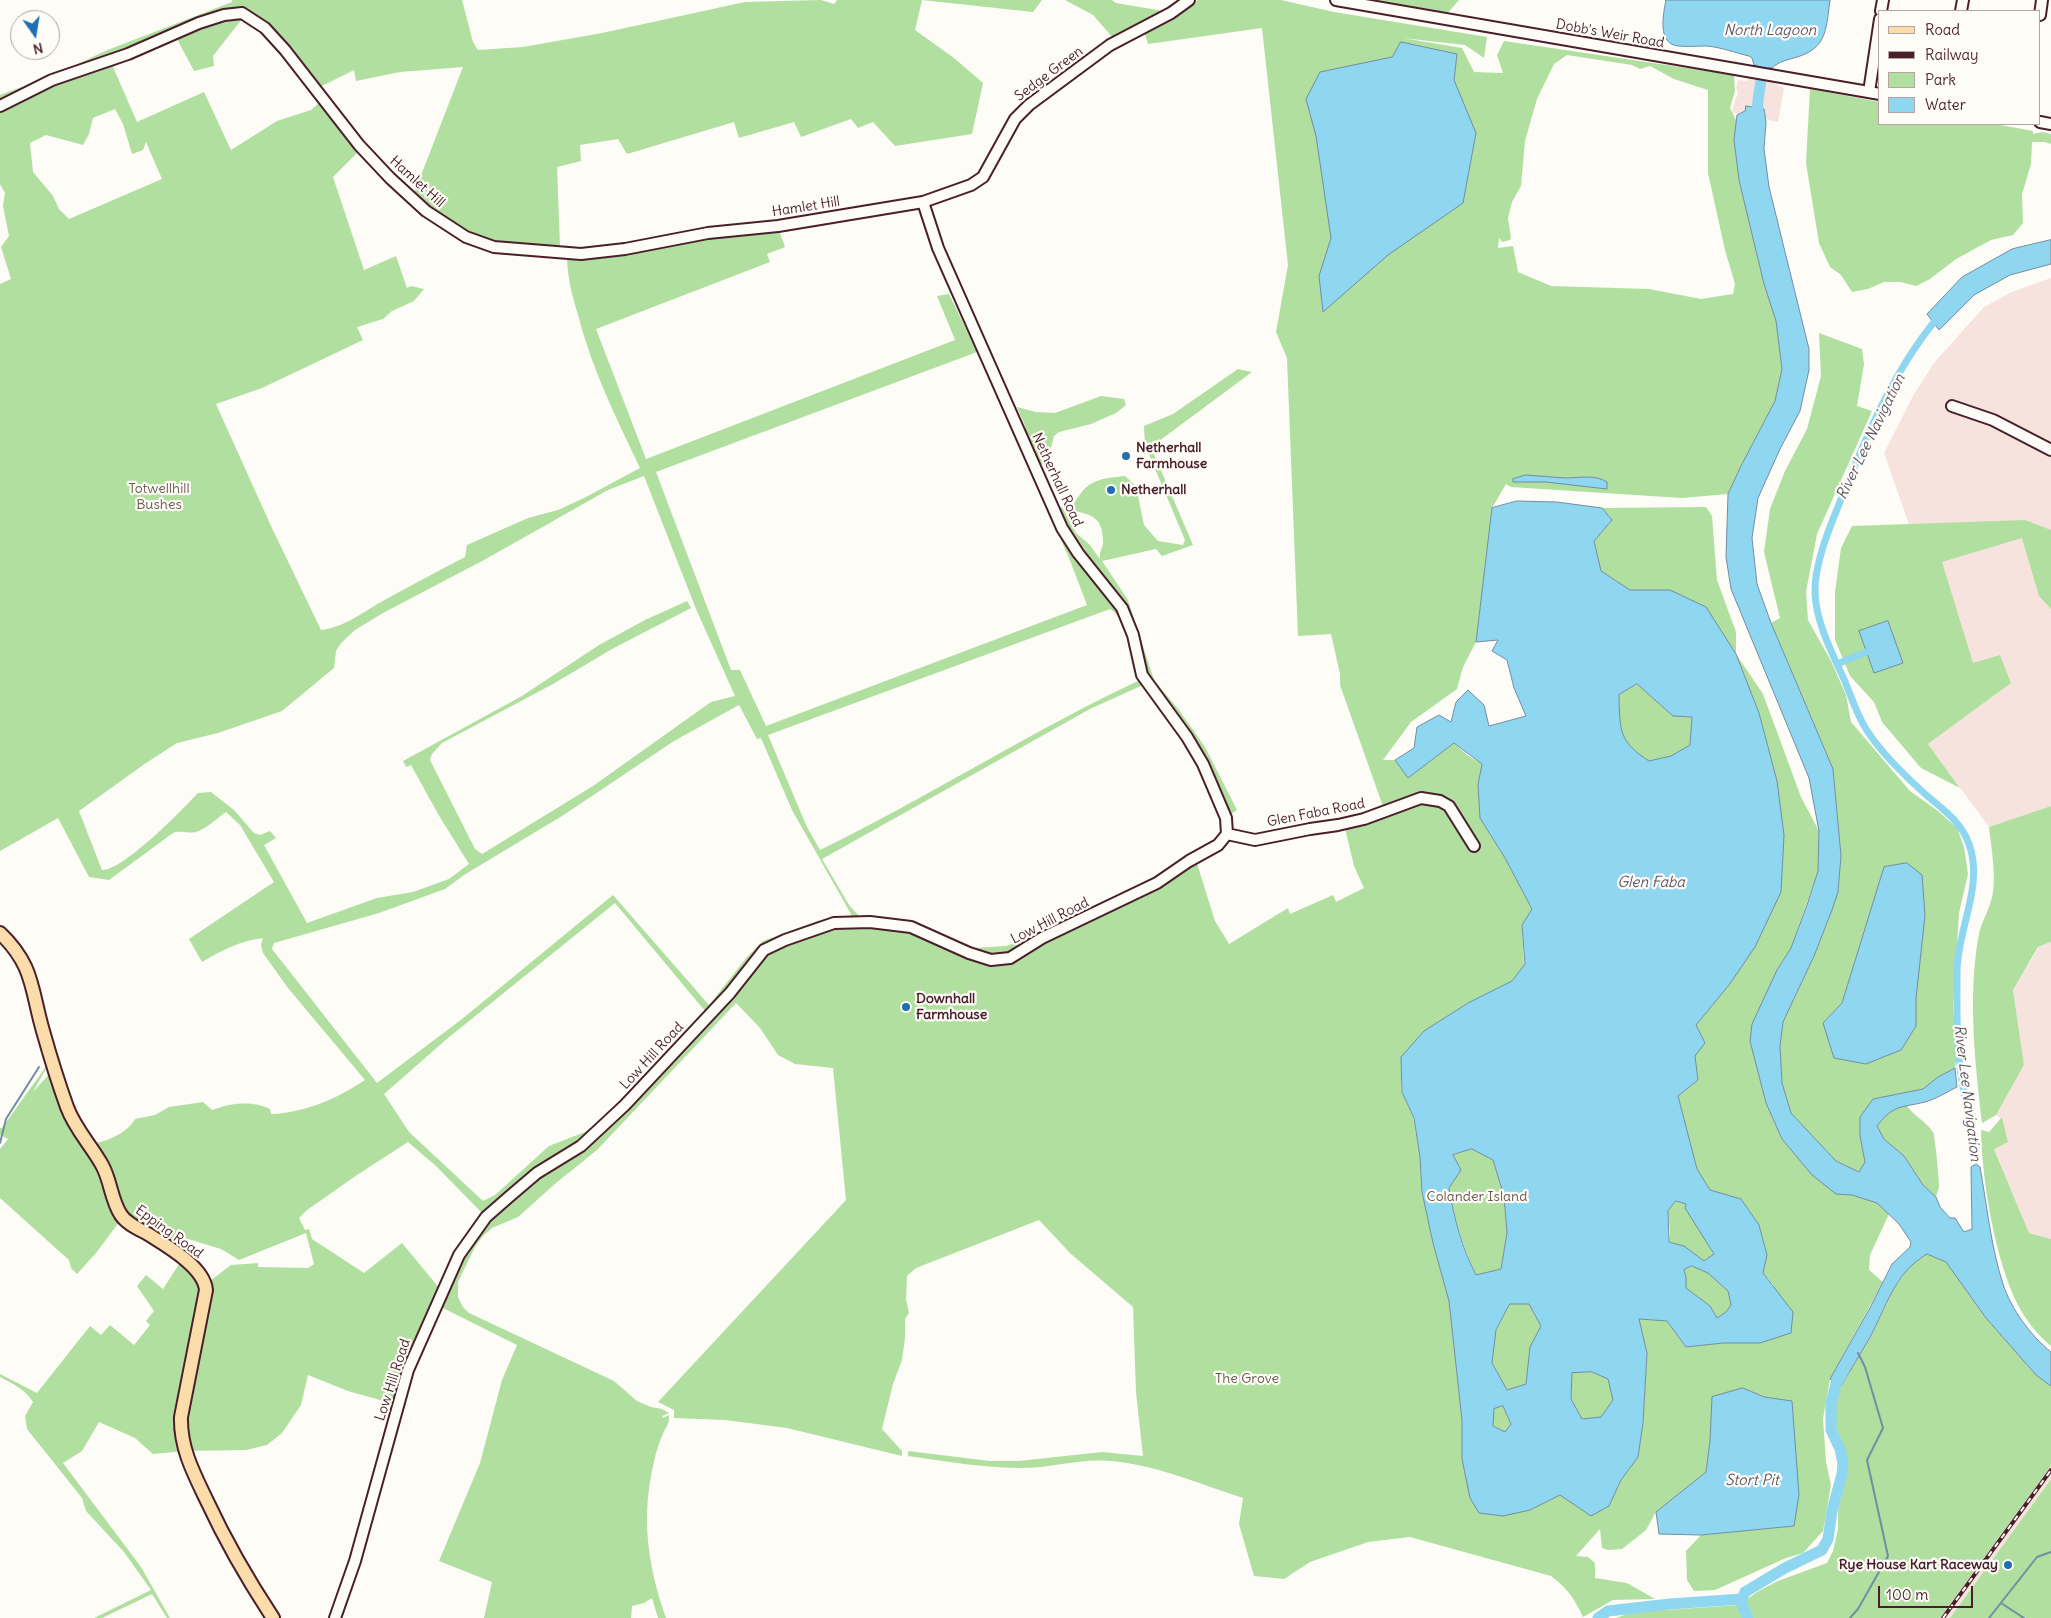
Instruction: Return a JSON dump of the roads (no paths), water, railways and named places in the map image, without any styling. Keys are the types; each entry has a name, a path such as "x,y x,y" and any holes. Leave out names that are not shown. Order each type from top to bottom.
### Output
{"main road":[{"name":"Epping Road","path":"0,933 12,945 27,968 33,984 43,1031 67,1107 79,1131 102,1165 120,1214 131,1224 189,1263 206,1284 181,1417 181,1434 189,1462 227,1543 248,1582 273,1618"}],"street":[{"name":"Sedge Green","path":"923,202 971,186 984,178 1015,119 1029,105 1110,45 1171,13 1189,0"},
{"name":"Dobb's Weir Road","path":"1336,0 1878,94"},
{"name":"Hamlet Hill","path":"0,106 52,80 128,54 199,23 224,15 242,13 264,28 286,50 354,138 390,178 426,211 466,237 494,247 581,254 625,249 708,233 778,226 923,202"},
{"path":"1869,92 1878,32"},
{"name":"Netherhall Road","path":"923,202 938,248 1062,528 1078,553 1122,608 1133,635 1142,675 1187,737 1203,764 1226,818 1227,834"},
{"path":"1952,406 1993,420 2051,450"},
{"name":"Glen Faba Road","path":"1227,834 1255,840 1338,825 1364,820 1422,798 1440,801 1449,806 1474,846"},
{"name":"Low Hill Road","path":"335,1618 355,1561 408,1370 460,1254 486,1217 537,1173 581,1146 625,1105 730,993 764,950 785,940 834,923 870,922 911,927 969,953 991,960 1010,958 1042,938 1157,883 1218,845 1227,834"}],"water":[{"name":"North Lagoon","path":"1666,0 1830,0 1824,35 1815,48 1807,53 1781,62 1772,68 1754,65 1752,58 1749,56 1723,49 1672,44 1664,35 1663,28"},
{"path":"1401,42 1457,54 1454,80 1476,133 1463,203 1388,255 1323,312 1319,276 1331,238 1316,136 1306,99 1320,72 1392,57"},
{"path":"1746,106 1753,107 1755,110 1758,108 1764,109 1766,122 1764,149 1769,187 1809,349 1809,370 1800,411 1758,498 1752,538 1757,584 1771,623 1833,769 1841,856 1838,892 1832,910 1814,956 1783,1022 1780,1046 1782,1083 1791,1113 1836,1161 1859,1172 1865,1162 1860,1136 1860,1117 1873,1099 1923,1089 1938,1077 1955,1068 1957,1087 1929,1101 1893,1110 1877,1126 1884,1139 1904,1156 1923,1185 1936,1197 1940,1207 1950,1218 1955,1218 1964,1232 1972,1229 1971,1167 1976,1164 1980,1167 1992,1241 2003,1284 2011,1303 2022,1321 2051,1352 2051,1386 2036,1375 1986,1318 1946,1262 1927,1254 1906,1271 1899,1281 1869,1339 1841,1386 1830,1379 1892,1264 1910,1247 1911,1242 1899,1224 1877,1203 1852,1195 1836,1194 1812,1175 1782,1139 1766,1103 1750,1041 1752,1024 1777,970 1791,948 1807,905 1818,871 1819,831 1809,778 1731,589 1726,557 1728,494 1775,401 1782,369 1776,321 1764,284 1739,180 1734,140 1737,115 1745,111"},
{"path":"2051,240 2051,264 2010,275 1974,295 1939,330 1927,314 1962,277 2012,249"},
{"path":"1526,475 1597,478 1607,482 1607,489 1546,482 1513,482 1513,479"},
{"name":"Glen Faba","path":"1517,501 1557,502 1602,508 1612,520 1594,541 1601,571 1630,590 1670,590 1706,607 1736,654 1759,713 1777,781 1784,835 1781,892 1755,947 1729,985 1696,1025 1705,1043 1695,1056 1698,1080 1678,1096 1697,1169 1710,1190 1741,1199 1759,1225 1767,1255 1763,1273 1793,1312 1791,1333 1760,1343 1723,1343 1686,1347 1667,1321 1639,1319 1647,1353 1643,1423 1638,1457 1621,1480 1609,1506 1591,1516 1560,1495 1530,1510 1503,1516 1479,1513 1470,1498 1462,1459 1462,1420 1449,1301 1433,1243 1422,1192 1420,1157 1414,1118 1402,1092 1401,1057 1424,1031 1468,1003 1512,981 1525,964 1522,925 1532,909 1505,858 1480,818 1478,785 1482,764 1454,743 1408,778 1395,760 1414,748 1417,727 1439,715 1451,722 1456,702 1468,690 1484,705 1489,726 1526,716 1514,688 1507,660 1492,651 1498,640 1476,642 1492,508","holes":["1637,684 1673,716 1692,717 1690,745 1671,756 1649,761 1639,754 1626,741 1623,734 1619,695","1472,1149 1493,1160 1504,1196 1507,1233 1501,1269 1476,1275 1467,1254 1456,1222 1449,1188 1461,1170 1453,1155","1676,1201 1686,1204 1685,1208 1714,1254 1704,1261 1684,1246 1669,1242 1668,1211","1692,1266 1708,1273 1728,1291 1731,1305 1726,1312 1717,1318 1710,1306 1686,1288 1684,1270","1510,1304 1529,1304 1541,1326 1530,1347 1526,1384 1507,1390 1492,1363 1496,1330","1592,1372 1608,1379 1613,1400 1601,1417 1582,1419 1571,1399 1572,1373","1503,1406 1511,1424 1505,1432 1493,1426 1494,1409"]},
{"path":"1888,621 1903,663 1874,673 1859,631"},
{"path":"1907,863 1922,875 1925,915 1916,999 1916,1026 1901,1050 1866,1064 1834,1058 1823,1023 1842,1003 1884,867"},
{"name":"Stort Pit","path":"1743,1388 1764,1397 1792,1401 1799,1495 1794,1526 1701,1535 1659,1534 1656,1512 1706,1472 1710,1441 1712,1397"}],"waterway":[{"path":"1757,122 1763,67"},
{"name":"River Lee Navigation","path":"1939,316 1909,357 1883,402 1872,426 1824,544 1817,569 1815,593 1818,615 1825,637 1856,711 1866,729 1893,763 1956,822 1969,844 1973,859 1974,875 1958,954 1957,1009 1959,1061 1973,1142"},
{"name":"River Lee Navigation","path":"1837,664 1866,652"},
{"path":"0,1143 6,1119 39,1067"},
{"path":"1850,1618 1858,1609 1888,1556 1867,1460 1883,1428 1865,1367 1858,1353"},
{"path":"1742,1599 1745,1592 1785,1568 1822,1550 1828,1539 1843,1463 1840,1449 1831,1430 1831,1403 1836,1384 1844,1370"},
{"path":"1989,1618 2037,1557 2051,1552"},
{"path":"1742,1599 1742,1604 1748,1618"},
{"path":"1598,1618 1608,1611 1742,1599"},
{"path":"2001,1603 2024,1618"}],"railway":[{"path":"1943,1618 2051,1470"}],"place":[{"name":"Netherhall Farmhouse","path":"1126,456"},
{"name":"Netherhall","path":"1111,490"},
{"name":"Downhall Farmhouse","path":"906,1007"},
{"name":"Rye House Kart Raceway","path":"2008,1565"}],"park label":[{"name":"Totwellhill Bushes","path":"159,498"},
{"name":"Colander Island","path":"1477,1197"},
{"name":"The Grove","path":"1247,1379"}]}
